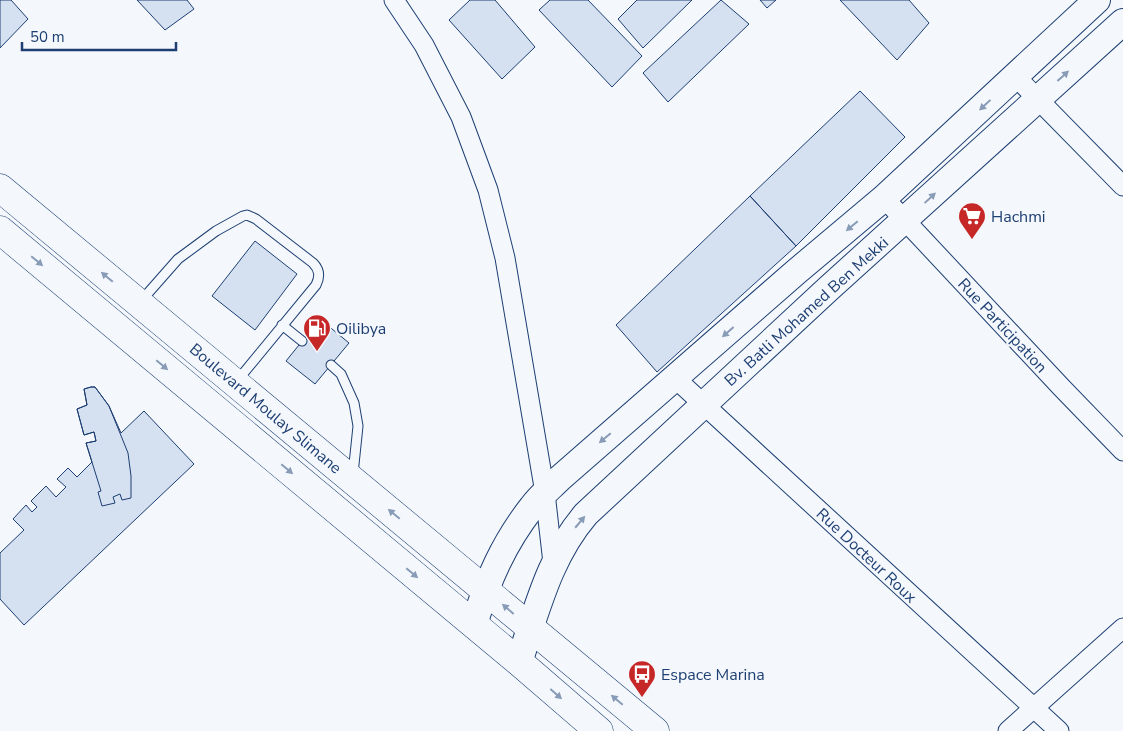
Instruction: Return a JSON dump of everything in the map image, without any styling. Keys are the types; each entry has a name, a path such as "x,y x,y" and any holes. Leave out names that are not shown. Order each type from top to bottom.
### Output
{"main road":[{"name":"Boulevard Moulay Slimane","path":"0,188 655,731"},
{"name":"Boulevard Moulay Slimane","path":"0,230 474,624 599,731"}],"street":[{"path":"394,0 424,45 461,118 488,190 504,258 545,493 553,563"},
{"name":"Bv. Batli Mohamed Ben Mekki","path":"474,624 485,590 503,549 533,505 566,472 884,198 1097,0"},
{"name":"Bv. Batli Mohamed Ben Mekki","path":"519,662 553,563 567,538 586,514 828,289 1123,22"},
{"path":"1016,77 1123,186"},
{"name":"Rue Participation","path":"884,198 1123,451"},
{"name":"Rue Docteur Roux","path":"676,379 1059,731"},
{"path":"1008,731 1032,707 1123,628"}],"lane":[{"path":"139,303 178,259 216,232 238,218 247,215 256,219 318,268 319,274 316,285 236,383"},
{"path":"282,325 302,341"},
{"path":"331,365 342,374 354,403 358,426 352,479"}],"building":[{"path":"0,0 11,0 28,19 0,48"},
{"path":"137,0 187,0 194,9 165,30"},
{"path":"470,0 495,0 535,47 502,79 449,20"},
{"path":"550,0 588,0 642,56 612,87 539,10"},
{"path":"637,0 692,0 643,48 618,19"},
{"path":"721,0 749,24 668,102 643,73"},
{"path":"760,0 776,0 767,8"},
{"path":"840,0 909,0 929,23 897,60"},
{"path":"860,91 905,137 796,246 750,196"},
{"path":"750,196 796,246 657,372 616,325"},
{"path":"255,241 297,274 255,330 212,296"},
{"name":"Oilibya","path":"320,319 349,343 315,384 286,361"},
{"path":"95,387 109,406 121,433 144,411 194,464 24,625 0,599 0,553 24,530 13,519 26,505 32,512 37,507 31,501 46,486 56,497 66,487 57,479 68,468 77,477 92,462 86,443 96,441 94,432 84,435 77,409 87,405 84,389"},
{"path":"95,387 109,406 128,453 131,476 131,498 122,500 120,494 113,497 115,503 102,506 98,492 101,491 86,443 96,441 94,432 84,435 77,409 87,405 84,389"}],"place":[{"name":"Hachmi","path":"972,240"},
{"name":"Oilibya","path":"317,352"},
{"name":"Espace Marina","path":"642,698"}]}
